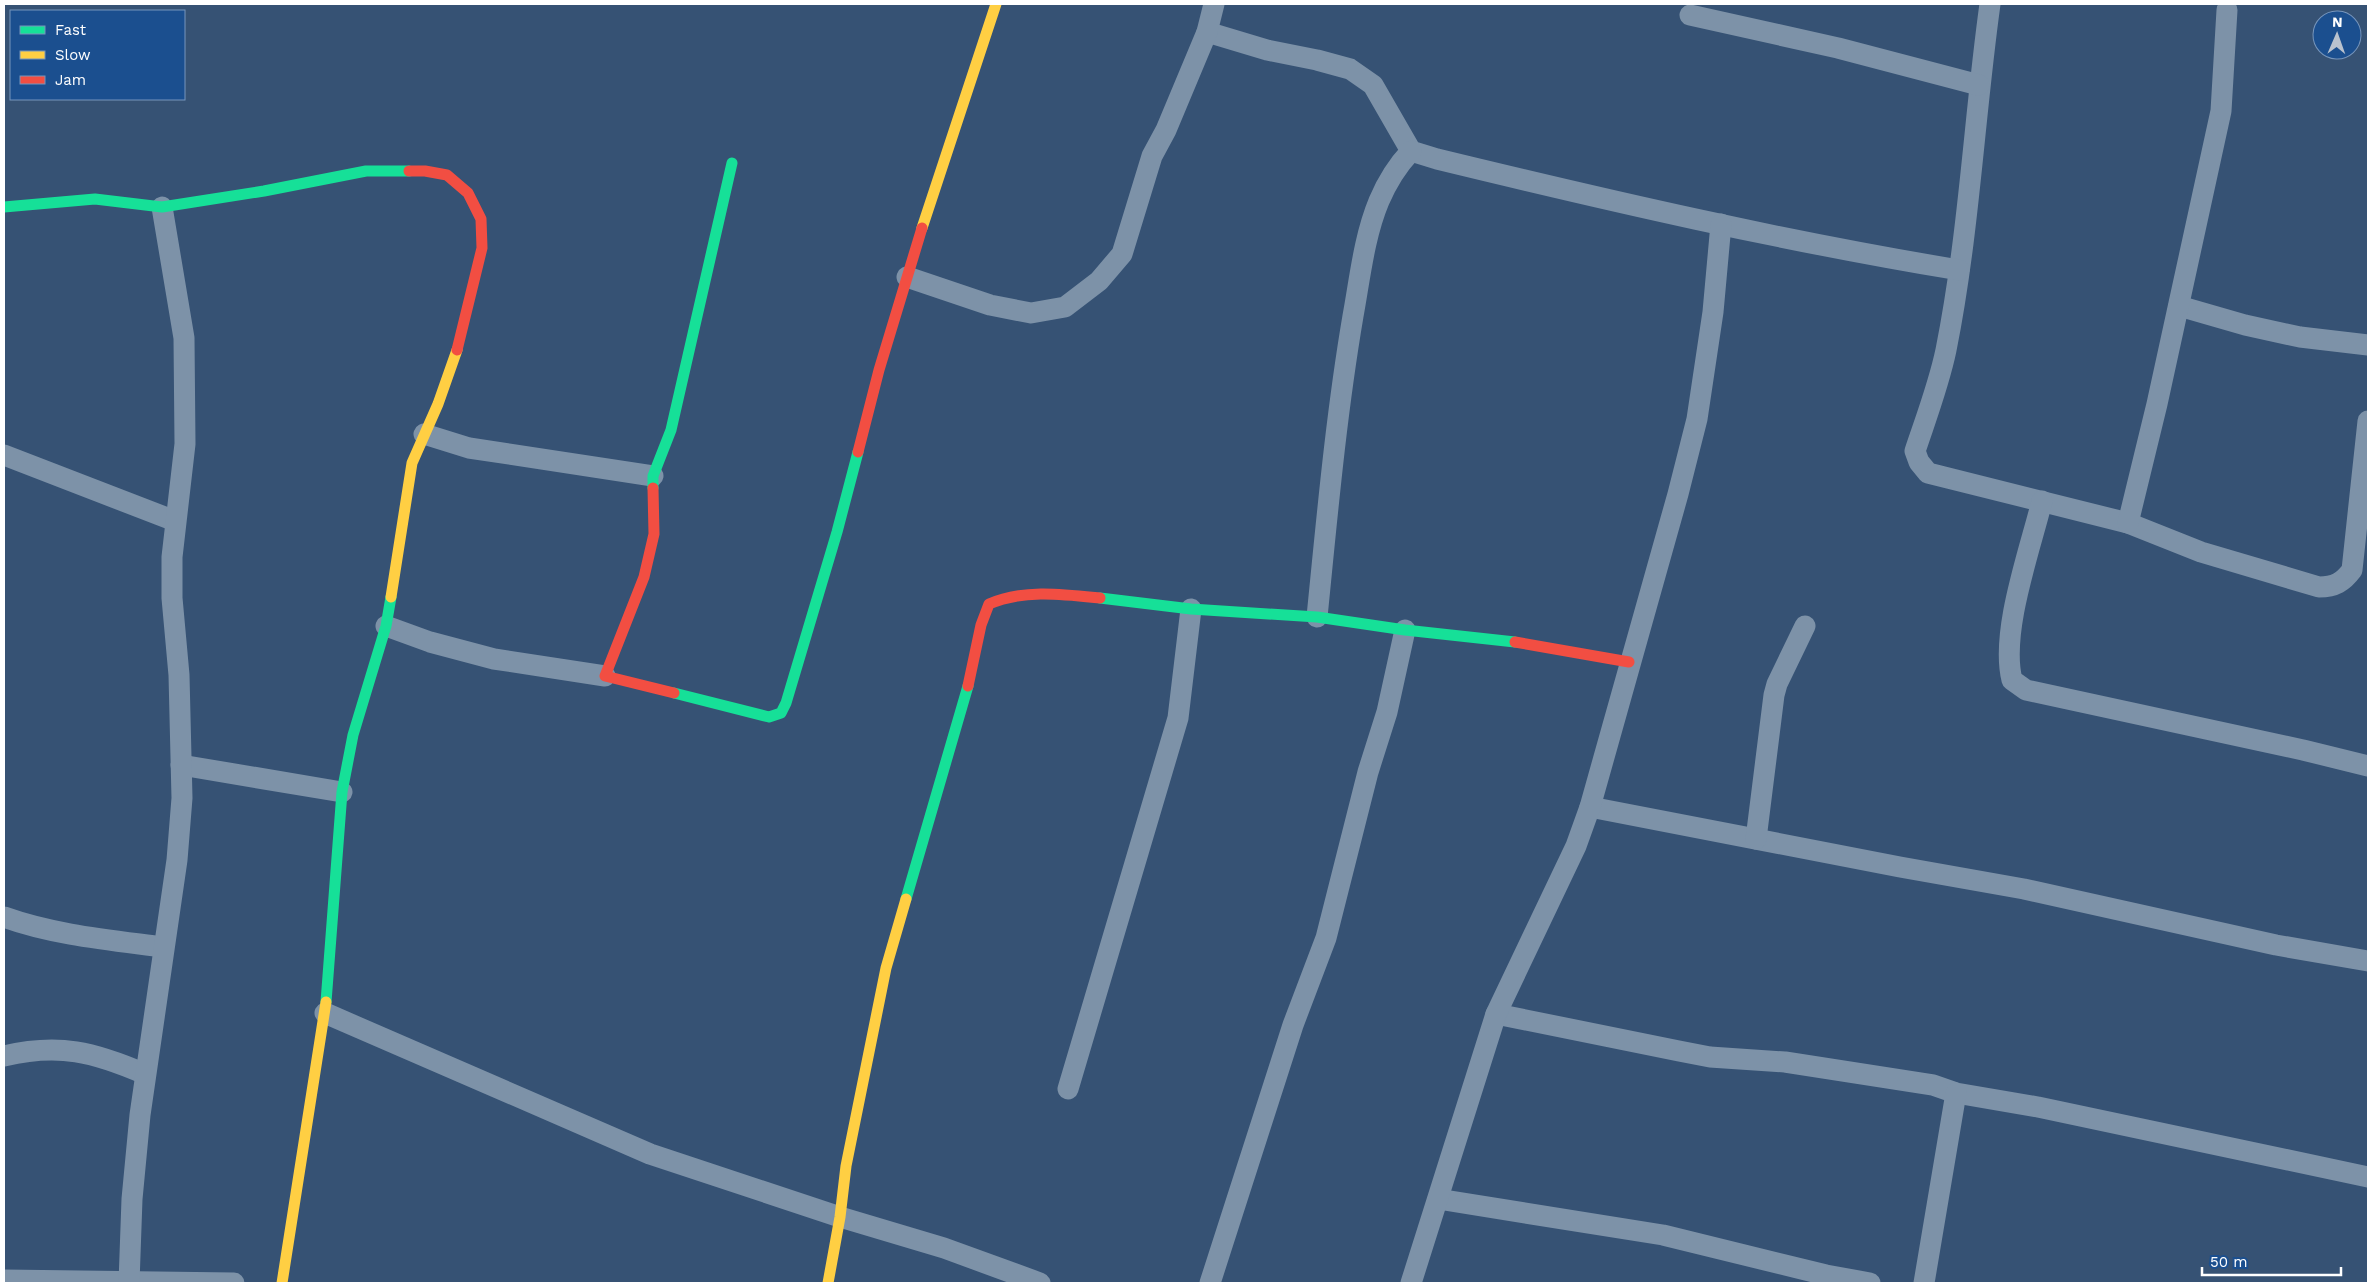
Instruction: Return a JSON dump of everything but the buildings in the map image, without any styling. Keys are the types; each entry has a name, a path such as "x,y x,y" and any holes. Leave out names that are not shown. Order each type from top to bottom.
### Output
{"street":[{"path":"386,626 430,642 494,658 605,676 769,717 781,714 838,532 879,370 996,4"},
{"path":"907,278 990,305 1032,313 1065,307 1100,281 1122,254 1152,156 1166,130 1207,32 1214,4"},
{"path":"1990,4 1979,85 1969,203 1946,352 1915,451 1919,462 1928,473 2128,523 2201,552 2319,587 2331,587 2343,581 2352,570 2368,421"},
{"path":"2128,523 2179,306 2221,111 2227,10"},
{"path":"1690,14 1838,48 1979,85"},
{"path":"1207,32 1250,46 1350,69 1372,85 1411,151 1586,196 1887,258 1959,270"},
{"path":"1317,618 1333,459 1346,358 1363,259 1379,201 1395,169 1411,151"},
{"path":"605,676 644,577 654,534 653,476 671,430 732,162"},
{"path":"4,207 94,199 133,202 162,208 366,171 425,170 447,175 468,193 481,219 482,248 455,357 410,472 386,626 353,735 342,792 325,1013 282,1283"},
{"path":"129,1282 132,1199 145,1074 177,860 182,798 179,675 172,598 172,558 185,444 184,338 162,208"},
{"path":"1412,1283 1496,1014 1576,846 1590,807 1629,662 1678,494 1697,419 1713,312 1721,224"},
{"path":"2179,306 2245,325 2291,335 2368,345"},
{"path":"424,434 469,448 653,476"},
{"path":"4,455 175,521"},
{"path":"2042,501 2011,621 2008,666 2012,680 2026,690 2303,750 2368,766"},
{"path":"828,1283 840,1217 846,1166 886,968 968,687 980,625 989,604 1001,599 1031,593 1091,597 1191,609 1317,618 1405,630 1495,639 1629,662"},
{"path":"1068,1089 1178,718 1191,609"},
{"path":"1756,838 1776,684 1805,626"},
{"path":"1210,1283 1294,1025 1326,938 1368,772 1387,712 1405,630"},
{"path":"181,765 342,792"},
{"path":"1590,807 2024,889 2276,945 2368,961"},
{"path":"4,917 24,924 109,940 163,947"},
{"path":"325,1013 650,1154 840,1217 944,1248 1034,1282"},
{"path":"1496,1014 1679,1051 1710,1056 1784,1062 1933,1085 1956,1093 2038,1107 2368,1177"},
{"path":"4,1056 38,1050 73,1051 108,1058 145,1074"},
{"path":"1924,1283 1956,1093"},
{"path":"1438,1199 1663,1235 1826,1275 1870,1283"},
{"path":"4,1280 234,1283"}],"traffic: fast":[{"path":"653,488 653,476 671,430 732,163"},
{"path":"4,207 95,199 162,207 264,191 366,171 409,171"},
{"path":"674,693 769,717 781,713 786,703 837,532 858,452"},
{"path":"326,1002 342,792 353,735 386,626 391,597"},
{"path":"1100,598 1191,609 1317,617 1405,630 1515,642"},
{"path":"906,899 968,686"}],"traffic: slow":[{"path":"922,228 996,4"},
{"path":"391,597 412,463 438,404 457,350"},
{"path":"828,1283 840,1217 846,1166 886,968 906,899"},
{"path":"282,1283 326,1002"}],"traffic: jam":[{"path":"409,171 425,171 447,175 468,193 481,219 482,248 457,350"},
{"path":"858,452 879,370 922,228"},
{"path":"653,488 654,534 644,577 605,676 674,693"},
{"path":"968,686 981,625 989,604 1002,599 1029,594 1057,594 1100,598"},
{"path":"1515,642 1629,662"}]}
